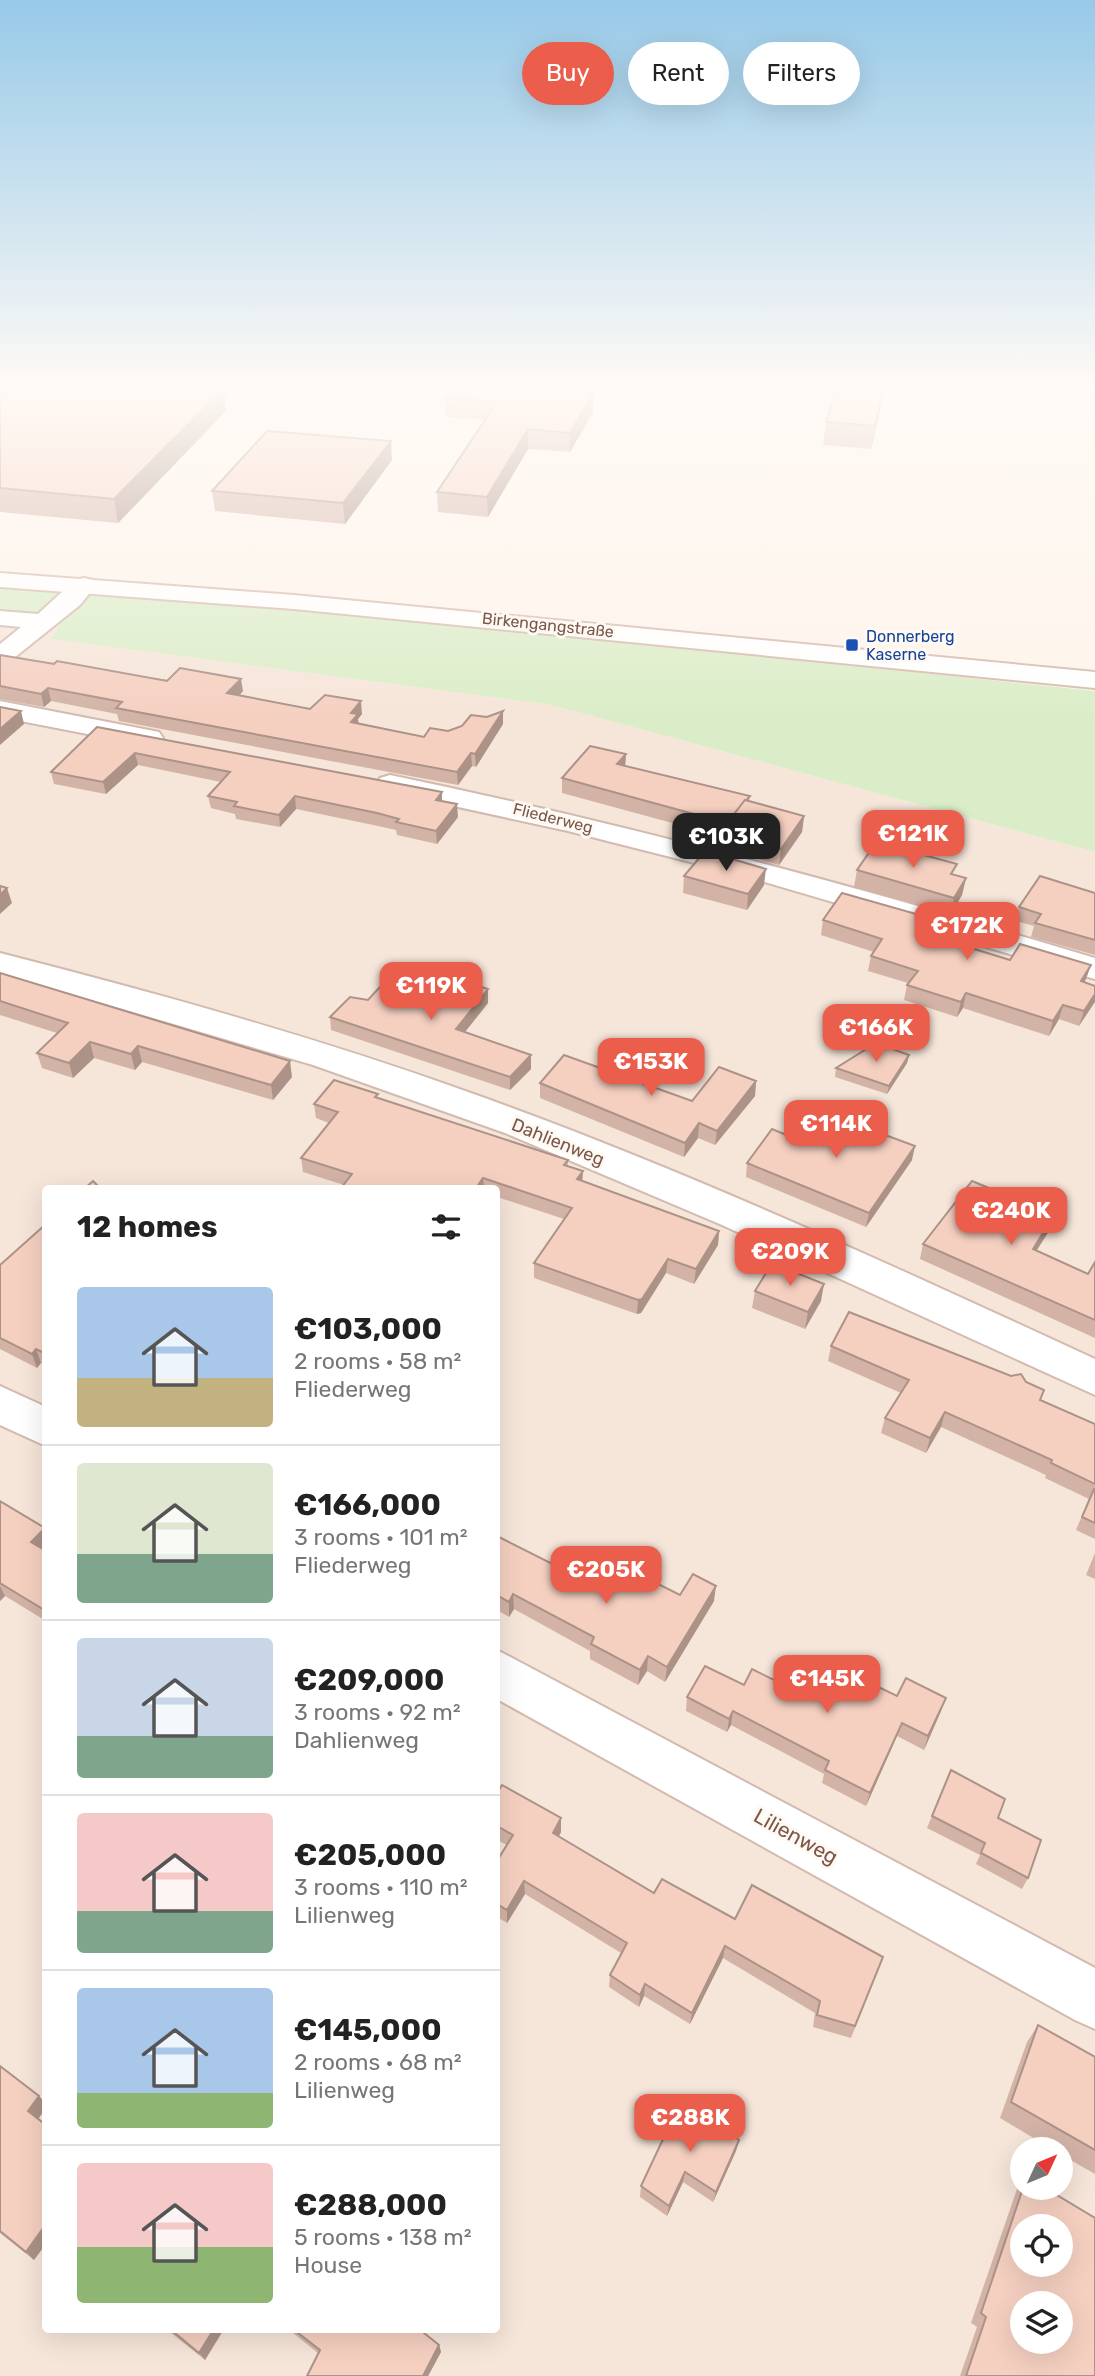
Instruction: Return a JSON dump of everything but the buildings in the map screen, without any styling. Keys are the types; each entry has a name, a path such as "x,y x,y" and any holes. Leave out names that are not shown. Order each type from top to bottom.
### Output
{"street":[{"name":"Birkengangstraße","path":"0,580 504,621 1095,680"},
{"path":"0,657 84,585"},
{"path":"0,618 44,622"},
{"path":"0,709 177,743"},
{"name":"Fliederweg","path":"367,779 503,806 684,850 1095,969"},
{"name":"Dahlienweg","path":"0,964 299,1047 517,1124 869,1272 1095,1378"},
{"path":"0,1404 42,1426"},
{"name":"Lilienweg","path":"500,1674 1095,2000"}],"shaded area":[{"path":"0,618 59,626 52,639 551,705 1095,852 1095,2376 0,2376"}],"green space":[{"path":"0,589 140,596 412,619 1095,691 1095,852 551,705 51,639 59,625 0,618"}],"place":[{"name":"Donnerberg Kaserne","path":"852,645"}]}
